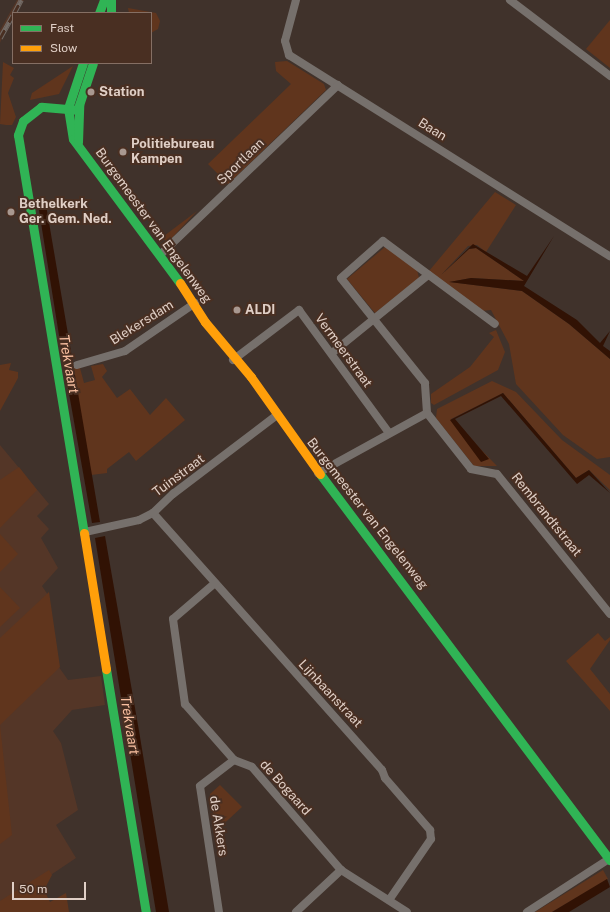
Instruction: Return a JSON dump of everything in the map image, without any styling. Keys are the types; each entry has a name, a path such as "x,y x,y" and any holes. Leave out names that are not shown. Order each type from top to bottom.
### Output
{"street":[{"path":"99,12 104,0"},
{"path":"111,0 111,12"},
{"name":"Baan","path":"296,0 285,38 287,51 338,85 610,256"},
{"path":"510,0 610,76"},
{"path":"68,108 83,64"},
{"name":"Burgemeester van Engelenweg","path":"78,142 78,110 93,64"},
{"name":"Sportlaan","path":"160,255 338,85"},
{"path":"78,110 68,108 39,107 23,121 18,135 85,532 146,912"},
{"name":"Burgemeester van Engelenweg","path":"68,108 70,130 195,303 205,322 233,360 251,377 318,473 368,541 384,556 610,860"},
{"path":"318,473 427,413 425,383 341,278 383,241 495,324"},
{"path":"332,353 428,275"},
{"name":"Blekersdam","path":"76,365 125,351 195,303"},
{"name":"Vermeerstraat","path":"233,360 299,310 332,353 336,364 389,433"},
{"name":"Rembrandtstraat","path":"427,413 471,469 497,474 610,614"},
{"name":"Tuinstraat","path":"85,532 139,520 153,513 173,494 277,415"},
{"name":"Lijnbaanstraat","path":"153,513 382,770 385,778 430,830 431,839 389,900"},
{"name":"de Bogaard","path":"215,583 173,619 185,704 234,760 252,767 341,870 407,912"},
{"name":"de Akkers","path":"219,912 200,786 234,760"},
{"path":"527,912 610,860"},
{"path":"296,912 341,870"}],"shaded area":[{"path":"17,0 24,0 14,12 12,12 0,43 0,30"},
{"path":"128,8 150,12 129,12"},
{"path":"152,12 156,13 160,21 158,29 152,32"},
{"path":"610,20 610,68 586,49"},
{"path":"287,61 324,84 326,90 228,184 208,164 291,84 276,71 275,62"},
{"path":"3,62 14,68 10,75 14,78 8,93 16,117 12,125 0,124"},
{"path":"73,66 59,94 30,100 32,93"},
{"path":"495,192 516,205 486,252 477,245 468,246 441,275 469,249 476,248 524,281 471,278 450,282 522,291 569,324 610,359 610,457 597,459 563,435 516,384 509,344 491,310 481,311 429,271"},
{"path":"197,211 169,241 160,239"},
{"path":"385,247 417,270 419,278 375,313 347,279"},
{"path":"496,330 505,352 498,370 434,405 431,403 431,394 470,367 494,337 489,333"},
{"path":"11,363 9,370 18,372 18,378 0,411 0,365"},
{"path":"103,364 107,371 102,377 117,398 130,389 150,415 166,398 185,420 136,461 129,452 107,469 107,473 91,475 73,368 80,368 84,383 95,380 91,366"},
{"path":"492,381 516,392 562,440 610,475 610,490 589,470 576,478 503,393 451,419 497,466 474,466 436,418 437,409"},
{"path":"0,445 49,504 37,516 49,529 41,538 58,568 42,586 48,595 56,663 68,680 101,676 105,705 72,710 53,731 61,743 78,810 56,825 76,858 0,909"},
{"path":"19,467 37,490 0,528 0,480"},
{"path":"0,534 18,554 0,572"},
{"path":"0,587 20,608 0,627"},
{"path":"49,592 60,667 0,725 0,638"},
{"path":"598,633 605,641 610,637 610,640 590,669 610,694 610,711 566,661"},
{"path":"0,725 12,835 0,844"},
{"path":"220,785 242,807 216,831 210,794"},
{"path":"49,870 52,875 44,890 50,902 66,893 69,912 0,912 0,901"},
{"path":"603,870 608,879 552,912 535,912"}],"water":[{"name":"Trekvaart","path":"41,198 45,199 100,522 92,523 62,354 38,204"},
{"path":"554,236 524,286 577,320 600,343 610,331 603,346 610,351 610,359 569,324 522,291 449,282 471,278 524,281 476,248 469,249 441,275 473,244 527,276"},
{"path":"503,393 576,478 589,470 610,493 589,475 577,484 501,396 455,419 489,459 481,462 450,420"},
{"name":"Trekvaart","path":"105,536 169,912 156,912 95,538"},
{"path":"607,879 610,887 569,912 552,912"}],"railway":[{"path":"15,12 21,0"},
{"path":"0,38 12,17"}],"traffic: fast":[{"path":"99,12 104,0"},
{"path":"111,0 111,12"},
{"path":"83,64 68,108 73,139 180,283"},
{"path":"78,142 79,105 93,64"},
{"path":"79,110 41,107 23,121 18,135 84,533"},
{"path":"320,474 610,860"},
{"path":"106,669 146,912"}],"traffic: slow":[{"path":"180,283 205,322 251,377 320,474"},
{"path":"84,533 106,669"}],"place":[{"name":"Station","path":"91,92"},
{"name":"Politiebureau Kampen","path":"123,152"},
{"name":"Bethelkerk Ger. Gem. Ned.","path":"11,212"},
{"name":"ALDI","path":"237,310"}]}
